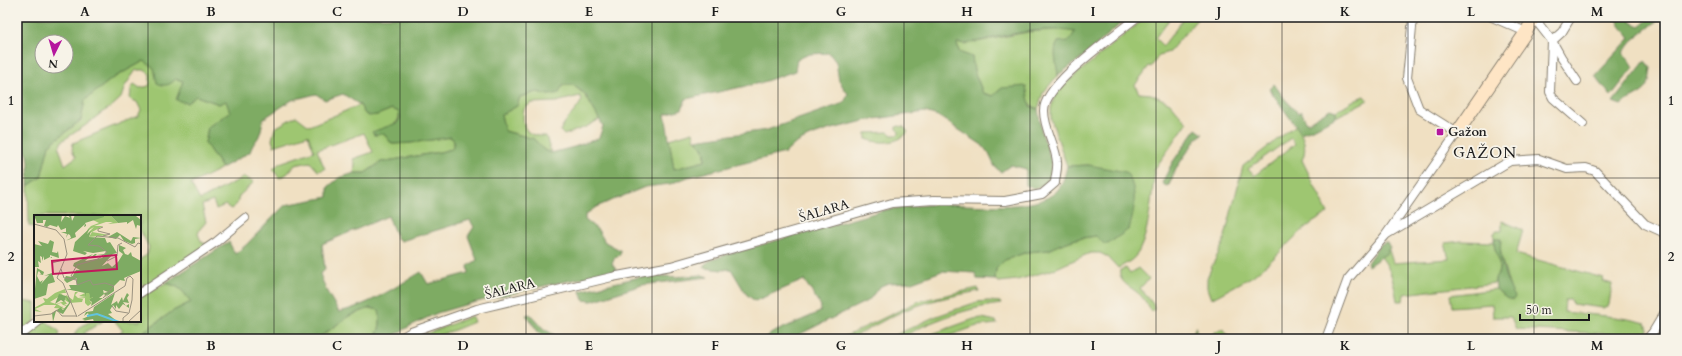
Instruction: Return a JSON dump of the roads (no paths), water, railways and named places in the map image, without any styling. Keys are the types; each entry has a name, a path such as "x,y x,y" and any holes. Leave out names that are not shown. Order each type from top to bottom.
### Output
{"street":[{"name":"ŠALARA","path":"399,339 411,332 477,309 612,277 671,266 892,203 934,200 1004,200 1042,194 1054,183 1057,162 1048,131 1044,110 1049,94 1064,76 1137,17"},
{"path":"1413,17 1407,78 1419,109 1457,133"},
{"path":"1492,17 1526,32"},
{"path":"1571,17 1562,32 1552,41 1550,92 1553,98 1583,124"},
{"path":"1326,339 1348,279 1385,236 1457,133 1534,18 1552,41 1577,81"},
{"path":"1385,236 1510,161 1539,159 1567,169 1586,168 1595,171 1645,224 1665,234"},
{"path":"141,292 216,242 245,218"},
{"path":"1647,339 1665,312"},
{"path":"17,333 26,331 38,322"}],"place":[{"name":"Gažon","path":"1440,132"}],"district":[{"name":"GAŽON","path":"1485,153"}]}
